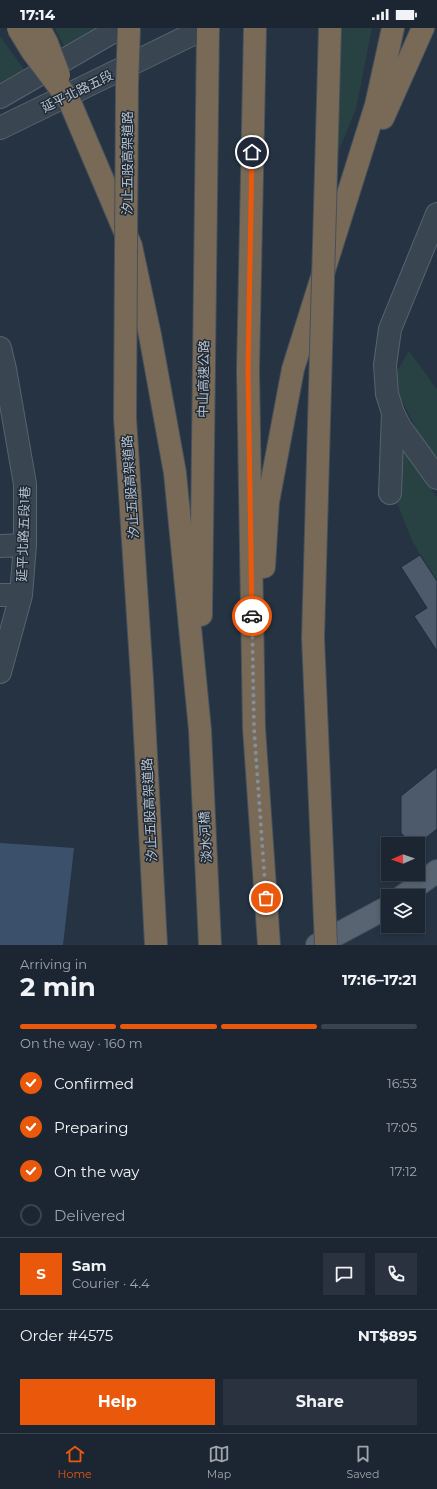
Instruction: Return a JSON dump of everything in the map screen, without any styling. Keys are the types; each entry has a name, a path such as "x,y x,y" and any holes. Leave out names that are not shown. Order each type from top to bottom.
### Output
{"highway":[{"path":"18,28 32,51 69,100"},
{"path":"39,28 47,43 69,100 131,246 150,335 175,473 200,730"},
{"name":"汐止五股高架道路","path":"129,28 127,85 126,418 156,945"},
{"name":"中山高速公路","path":"200,730 207,70 206,28"},
{"path":"326,945 313,638 330,28"},
{"path":"254,728 268,502 293,369 376,105 393,28"},
{"path":"342,212 423,28"},
{"path":"255,36 248,370 254,728 269,945"},
{"name":"淡水河橋","path":"200,730 210,945"}],"main road":[{"path":"413,889 437,871"},
{"path":"317,945 381,910"}],"street":[{"path":"0,97 123,28"},
{"name":"延平北路五段","path":"0,128 206,28"},
{"path":"437,214 390,329 385,365 387,394 393,413 400,427 437,478"},
{"name":"延平北路五段1巷","path":"0,348 25,484 25,546 10,595 0,672"},
{"path":"390,493 393,413"},
{"path":"0,546 25,546"}],"green space":[{"path":"55,28 102,28 101,32 74,67"},
{"path":"336,28 372,28 356,109 334,162"},
{"path":"0,36 29,76 0,92"},
{"path":"409,351 437,389 437,459 420,437 392,380"},
{"path":"396,438 437,497 437,587 412,540 394,496"}],"water":[{"path":"0,843 74,848 63,945 0,945"}],"building":[{"path":"420,555 437,581 437,651 414,616 427,608 401,567"},
{"path":"437,767 437,829 425,838 425,837 405,837 401,833 401,796"}],"way so far":[{"path":"252,616 254,728 266,898"}],"route":[{"path":"252,152 248,370 252,616"}]}
